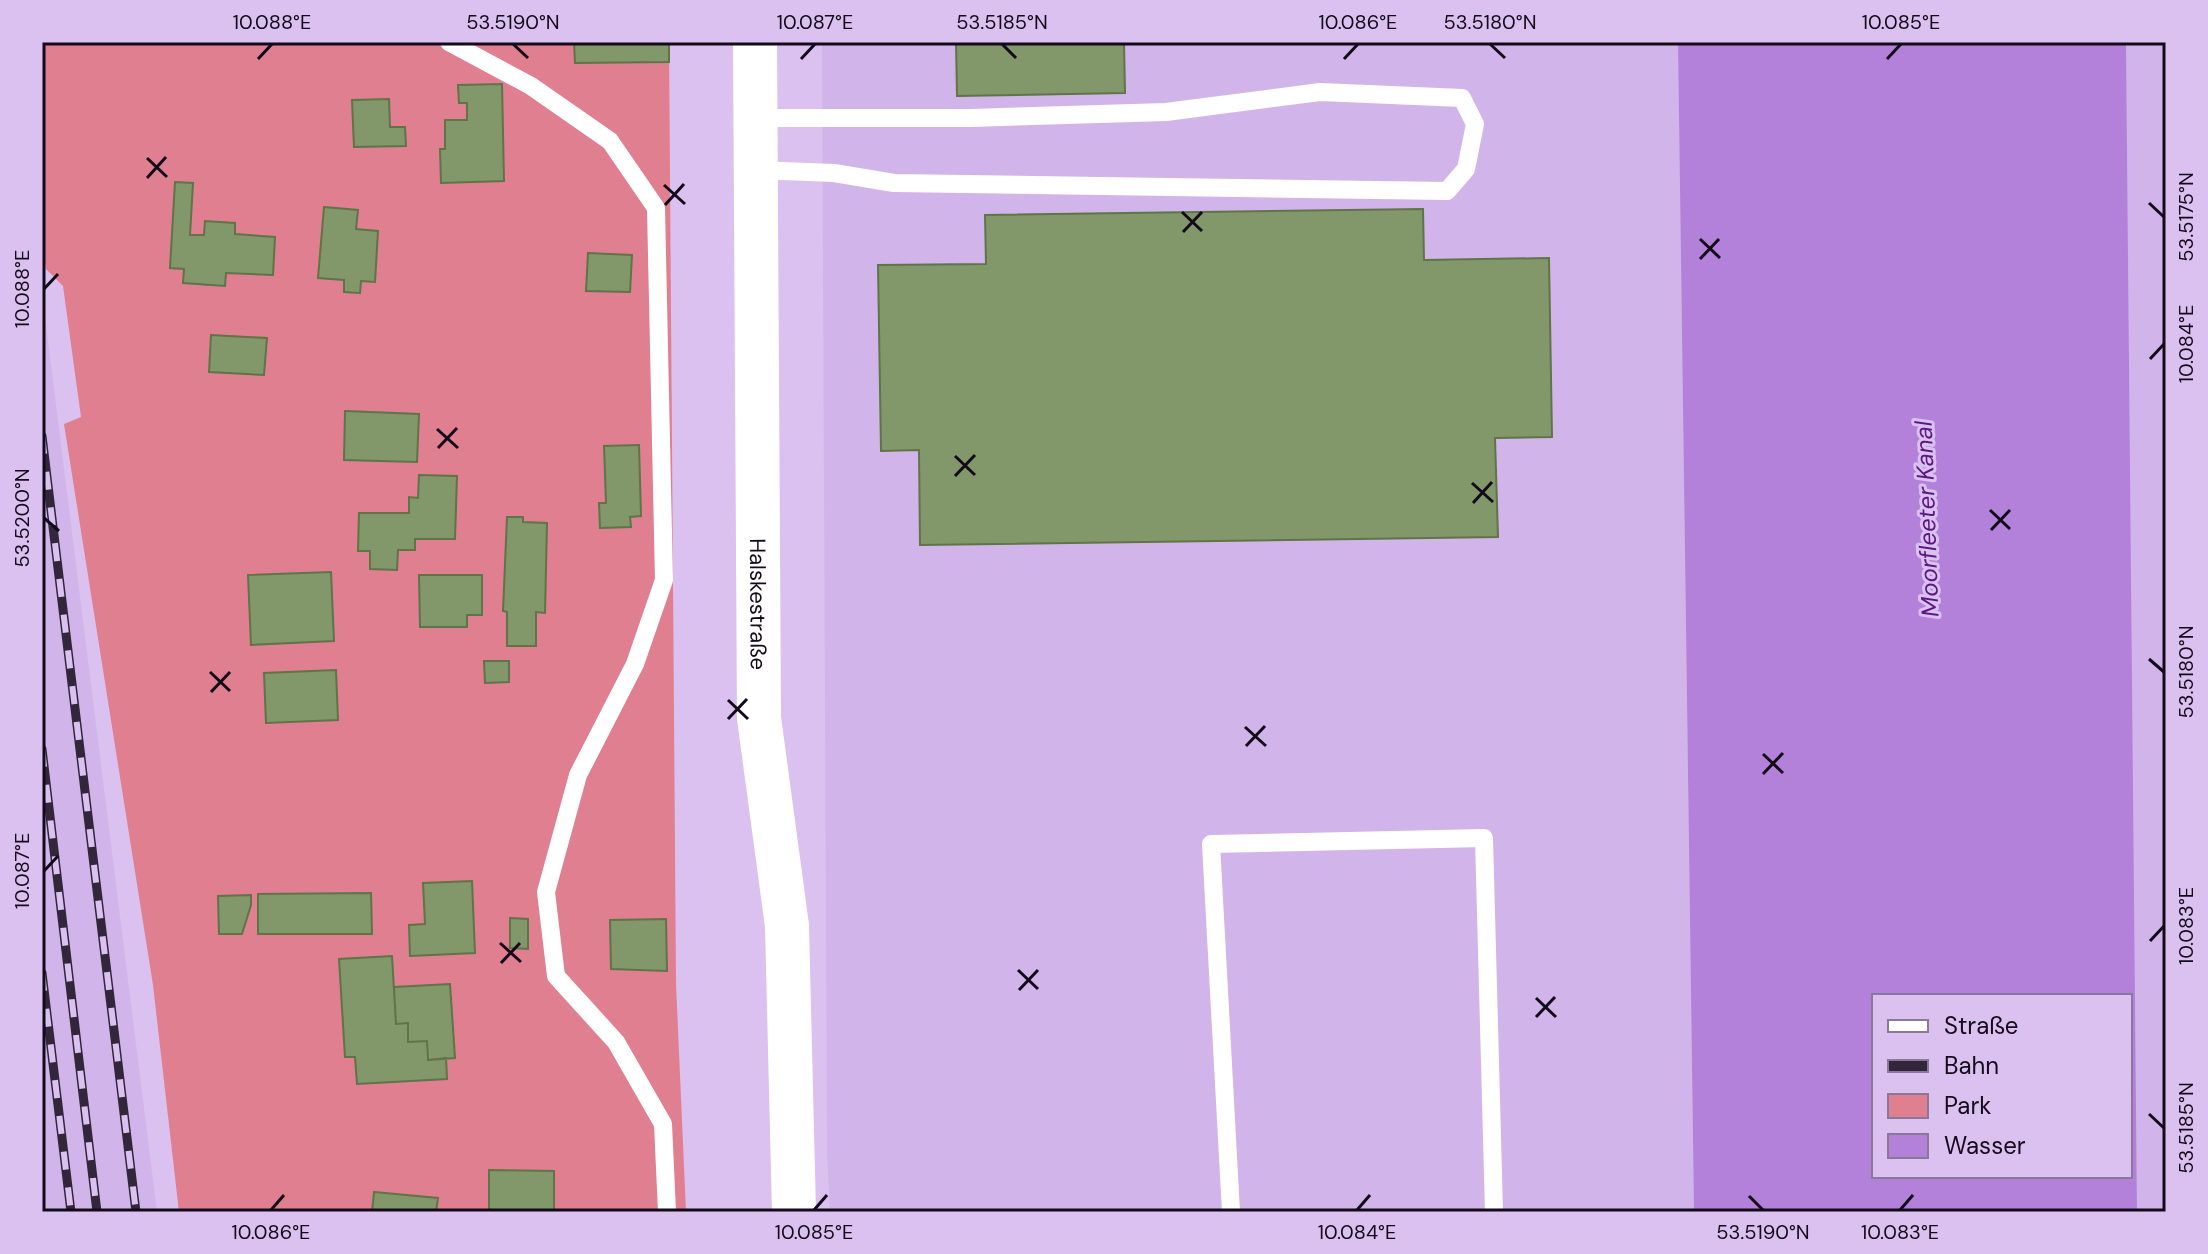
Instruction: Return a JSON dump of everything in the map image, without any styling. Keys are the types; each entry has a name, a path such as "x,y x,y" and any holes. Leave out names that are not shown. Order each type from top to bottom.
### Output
{"street":[{"name":"Halskestraße","path":"755,42 759,718 787,926 794,1212"}],"lane":[{"path":"449,42 531,86 610,141 656,208 664,580 635,664 578,775 546,892 556,976 616,1042 663,1124 667,1212"},
{"path":"754,170 834,173 894,183 1447,191 1466,169 1475,124 1462,98 1320,92 1166,112 971,118 755,118"},
{"path":"1231,1212 1211,844 1484,838 1494,1212"}],"shaded area":[{"path":"822,42 1678,42 1694,1212 830,1212 827,1152"},
{"path":"2126,42 2166,42 2166,1212 2137,1212"},
{"path":"42,293 157,1212 42,1212"}],"green space":[{"path":"42,42 669,42 676,984 686,1212 179,1212 153,985 64,424 81,417 63,286 46,269 42,243"}],"water":[{"name":"Moorfleeter Kanal","path":"1678,42 2126,42 2137,1212 1694,1212"}],"building":[{"path":"574,42 669,42 669,62 575,63"},
{"path":"956,42 1124,42 1125,93 957,96"},
{"path":"502,84 504,181 441,183 440,149 445,149 445,120 467,120 467,103 459,103 458,85"},
{"path":"389,99 390,127 405,127 406,146 354,147 352,100"},
{"path":"175,182 193,183 190,235 204,235 205,221 235,223 235,234 275,237 273,275 226,273 225,286 183,283 184,269 170,268"},
{"path":"324,207 358,210 356,229 378,231 375,282 361,281 360,293 344,292 344,280 318,278"},
{"path":"1423,209 1424,260 1549,258 1552,437 1495,438 1498,537 920,545 919,450 881,451 878,265 986,264 985,215"},
{"path":"588,253 632,255 630,292 586,291"},
{"path":"211,335 267,338 264,375 209,372"},
{"path":"345,411 419,414 417,462 344,460"},
{"path":"639,445 641,516 630,517 631,527 600,528 599,503 606,503 604,446"},
{"path":"419,475 457,476 455,539 415,539 415,550 398,550 397,570 370,569 370,551 358,551 359,513 409,513 409,497 418,498"},
{"path":"507,517 523,517 523,522 547,523 545,613 536,612 536,646 507,646 507,612 503,611"},
{"path":"331,572 334,641 251,645 248,575"},
{"path":"419,575 482,575 482,615 467,615 467,627 420,627"},
{"path":"484,661 509,661 509,682 485,683"},
{"path":"336,670 338,720 266,723 264,673"},
{"path":"472,881 475,953 410,956 409,925 425,924 423,883"},
{"path":"371,893 372,934 258,934 258,894"},
{"path":"251,895 242,934 219,934 218,896"},
{"path":"510,918 528,919 528,949 510,948"},
{"path":"666,919 667,971 611,969 610,920"},
{"path":"392,956 396,1024 408,1023 408,1042 427,1041 428,1060 446,1058 447,1079 357,1084 355,1057 345,1057 339,959"},
{"path":"450,984 455,1058 428,1060 427,1041 408,1042 408,1023 396,1024 394,987"},
{"path":"489,1170 554,1171 554,1212 489,1212"},
{"path":"374,1192 438,1198 436,1212 372,1212"}],"railway":[{"path":"42,436 136,1212"},
{"path":"42,749 97,1212"},
{"path":"42,973 71,1212"}]}
